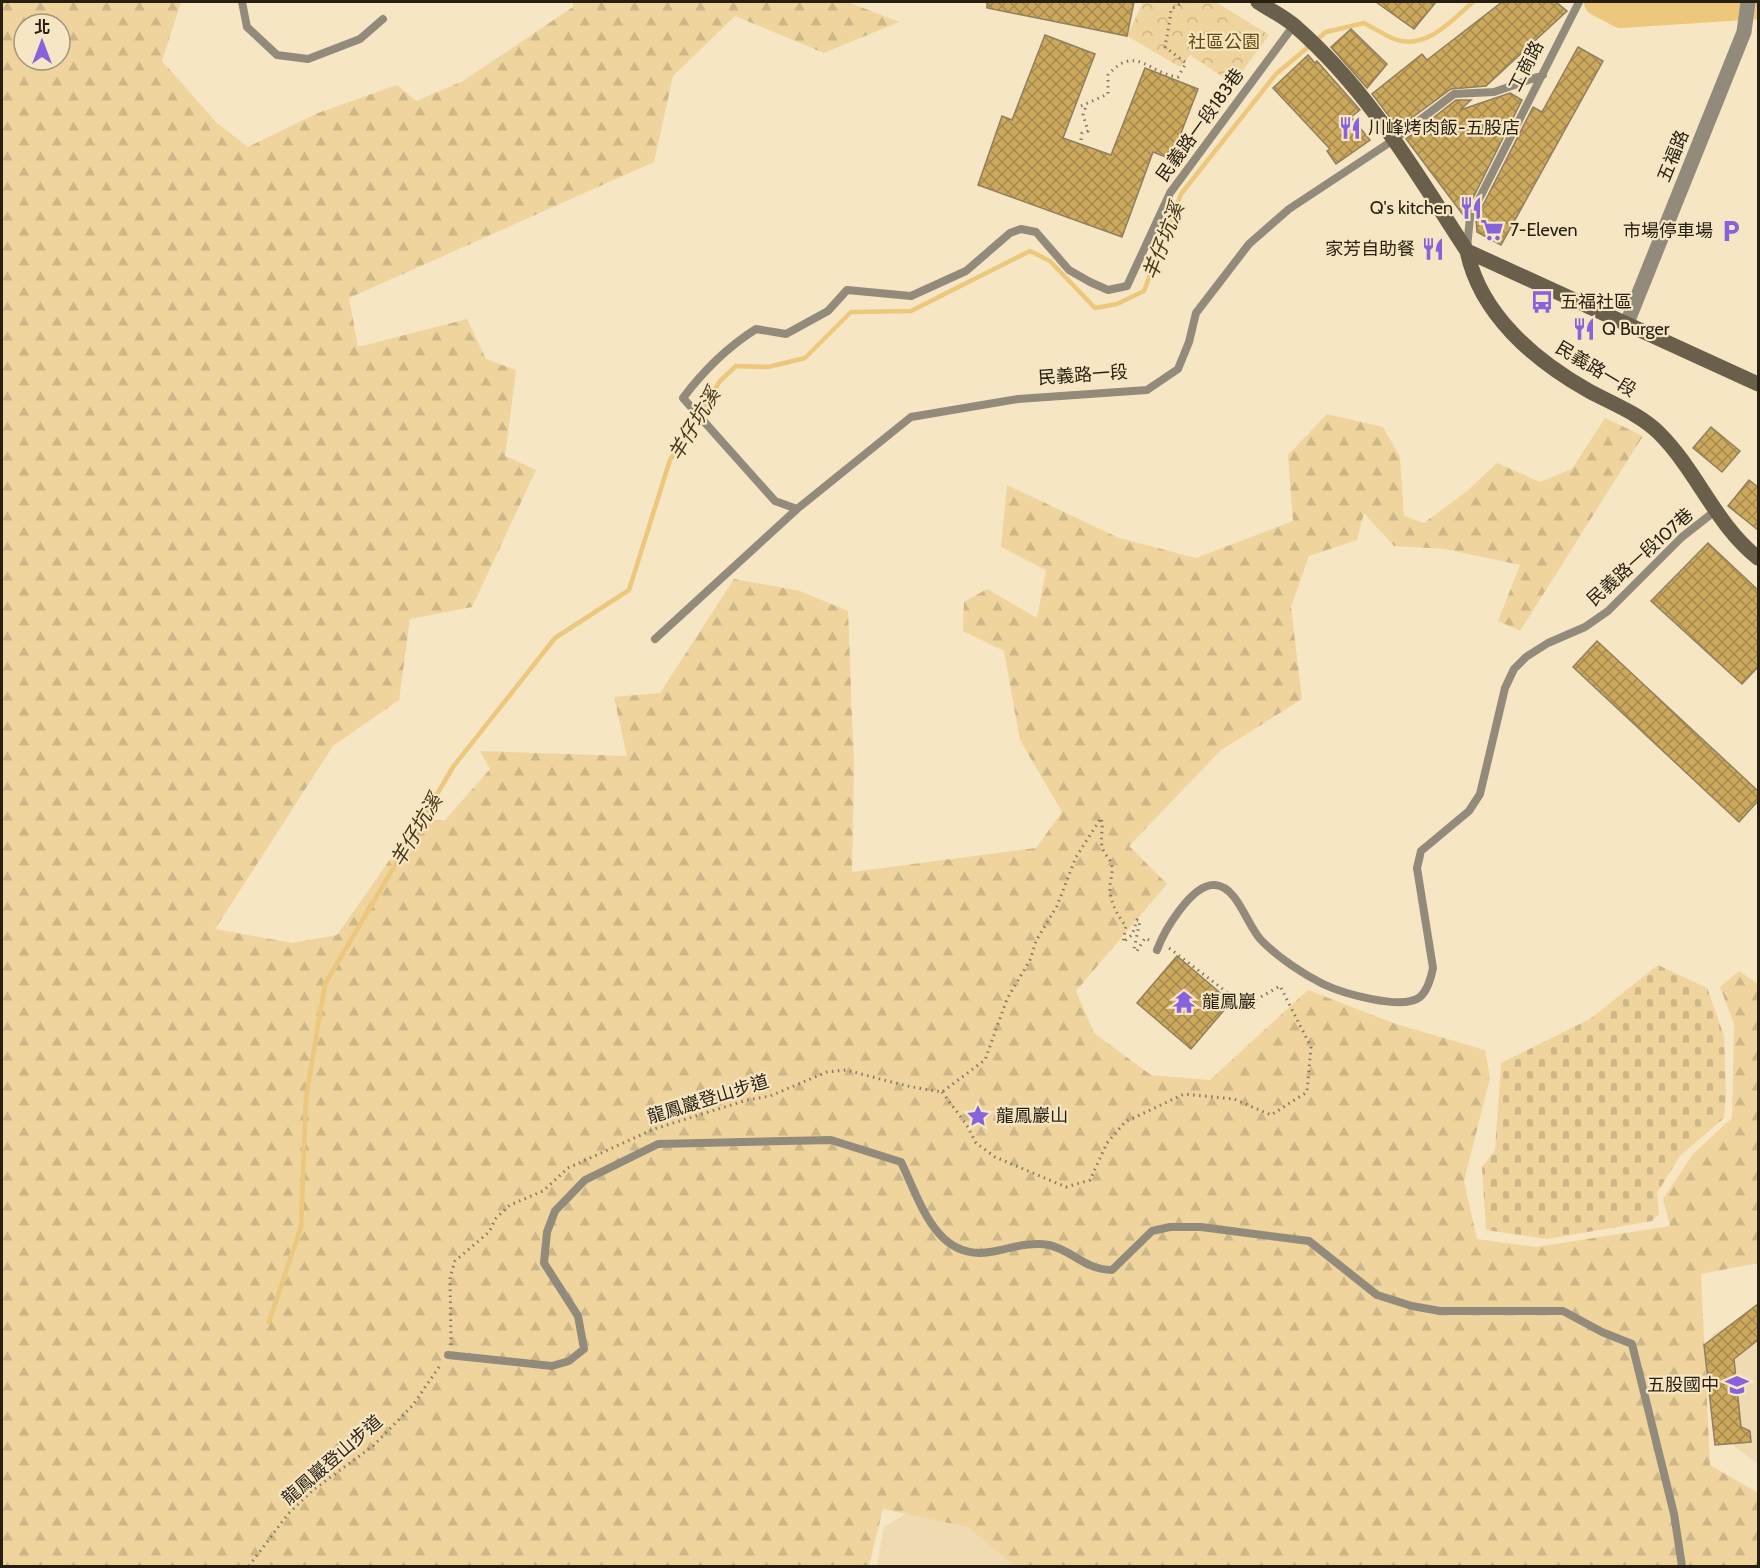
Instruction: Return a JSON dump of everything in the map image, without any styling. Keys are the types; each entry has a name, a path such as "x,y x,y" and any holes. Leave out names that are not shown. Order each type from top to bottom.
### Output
{"main road":[{"name":"民義路一段","path":"1258,2 1294,25 1338,67 1375,109 1467,251 1471,272 1480,292 1506,327 1559,374 1626,409 1658,431 1696,476 1724,525 1758,558"},
{"path":"1467,251 1758,384"}],"street":[{"name":"五福路","path":"1627,323 1744,32 1748,2"}],"lane":[{"path":"242,2 247,27 277,56 308,59 360,39 383,19"},
{"name":"工商路","path":"1467,251 1470,217 1544,75 1578,3"},
{"name":"民義路一段183巷","path":"797,509 775,501 683,398 702,373 733,344 756,329 786,334 828,311 847,290 911,296 966,271 1010,233 1021,229 1036,232 1069,270 1090,282 1108,290 1127,286 1170,193 1294,25"},
{"path":"1395,139 1454,94 1494,92 1544,75"},
{"name":"民義路一段","path":"655,639 797,509 911,417 1018,399 1147,390 1178,369 1189,342 1196,313 1249,244 1289,209 1395,139"},
{"name":"民義路一段107巷","path":"1158,946 1193,895 1205,885 1217,885 1228,889 1261,941 1323,984 1371,999 1404,1003 1419,997 1430,983 1433,968 1417,868 1421,851 1469,811 1480,794 1505,688 1514,669 1526,657 1548,643 1585,627 1608,611 1682,537 1715,511"},
{"path":"448,1355 552,1366 568,1361 584,1349 578,1316 544,1263 547,1232 555,1211 585,1180 658,1144 831,1140 901,1162 939,1235 959,1251 986,1252 1030,1244 1049,1245 1095,1270 1112,1270 1152,1231 1170,1227 1201,1227 1309,1240 1377,1295 1412,1306 1440,1311 1563,1311 1592,1327 1632,1344 1674,1514 1682,1566"}],"path":[{"path":"1081,105 1086,105 1108,94 1108,75 1124,62 1142,61 1165,74 1178,77 1186,63 1165,47 1165,44 1170,30 1171,9 1184,2"},
{"path":"1081,140 1082,134 1088,130 1083,115 1086,105"},
{"path":"1101,818 1104,828 1101,838 1102,850 1110,858 1113,868 1110,891 1119,919 1126,926 1123,942 1132,935 1137,920 1140,921 1134,949 1137,951 1145,938 1149,940 1146,949 1158,946 1245,1006 1280,986 1311,1047 1307,1092 1270,1114 1234,1099 1184,1094 1125,1122 1107,1143 1089,1180 1066,1187 995,1157 976,1143 966,1124 942,1092 985,1060 1007,999 1030,960 1036,941 1058,906 1076,857 1101,818"},
{"name":"龍鳳巖登山步道","path":"249,1566 288,1514 313,1491 373,1446 413,1405 448,1355 453,1334 450,1276 455,1261 489,1232 496,1218 510,1205 543,1191 568,1168 654,1129 747,1100 770,1096 827,1072 846,1070 907,1086 942,1092"}],"shaded area":[{"name":"五股國中","path":"1758,1305 1758,1464 1720,1435 1712,1335"},
{"path":"932,1507 1066,1566 877,1566 884,1527 912,1510"}],"green space":[{"path":"2,2 181,2 162,61 217,123 248,147 318,113 397,85 416,101 463,81 573,7 573,2 848,2 899,22 824,53 735,16 673,76 654,162 349,298 358,347 467,319 486,359 516,370 505,456 536,470 472,607 410,619 399,700 333,746 215,929 292,943 337,935 417,821 445,820 490,769 480,751 627,756 614,697 660,693 734,579 800,591 848,611 854,766 852,872 1036,848 1062,812 1020,740 1004,651 963,631 964,602 987,589 1037,618 1046,570 1001,547 1007,485 1119,538 1196,558 1293,521 1288,455 1327,414 1383,427 1400,457 1404,516 1424,523 1466,492 1497,463 1540,482 1572,469 1605,418 1643,436 1520,631 1498,621 1520,565 1445,549 1394,546 1364,513 1357,540 1309,556 1291,607 1302,699 1221,750 1129,846 1167,884 1076,991 1094,1033 1151,1075 1210,1080 1308,990 1396,1024 1485,1050 1490,1078 1464,1181 1477,1239 1536,1247 1670,1226 1663,1199 1693,1154 1732,1118 1734,1024 1720,987 1739,971 1758,984 1758,1263 1701,1274 1710,1465 1758,1493 1758,1566 1015,1566 968,1527 883,1509 869,1566 2,1566"},
{"name":"社區公園","path":"1143,2 1216,2 1269,35 1233,84 1190,55 1180,67 1127,36"},
{"path":"1658,965 1707,988 1724,1036 1726,1097 1724,1118 1680,1156 1657,1193 1659,1214 1652,1221 1547,1239 1486,1230 1482,1167 1495,1150 1501,1063 1590,1019"}],"building":[{"path":"987,2 1134,2 1127,36 987,8"},
{"path":"1376,2 1436,2 1414,29"},
{"path":"1502,2 1556,2 1567,11 1486,86 1451,89 1398,128 1372,94 1422,54 1427,60"},
{"path":"1351,29 1387,64 1367,88 1331,47"},
{"path":"1045,35 1095,54 1063,138 1111,155 1145,68 1198,89 1171,159 1153,152 1122,237 978,185 1002,116 1012,120"},
{"path":"1578,47 1603,61 1501,245 1477,232 1476,219 1533,107 1542,112"},
{"path":"1308,55 1315,63 1317,61 1360,110 1351,117 1370,140 1336,164 1327,151 1330,149 1273,88"},
{"path":"1510,93 1522,100 1464,216 1406,139 1456,100 1471,100 1460,110"},
{"path":"1711,427 1740,451 1722,472 1693,448"},
{"path":"1749,480 1758,487 1758,530 1728,506"},
{"path":"1708,543 1758,590 1758,667 1742,684 1651,601"},
{"path":"1597,641 1758,791 1758,801 1739,822 1573,667"},
{"name":"龍鳳巖","path":"1177,956 1231,1002 1191,1049 1137,1003"},
{"name":"五股國中","path":"1758,1304 1758,1340 1734,1359 1741,1427 1750,1431 1751,1442 1715,1445 1704,1345"}],"waterway":[{"name":"羊仔坑溪","path":"269,1322 301,1227 306,1098 325,984 453,767 555,638 629,590 670,460 720,381 736,366 768,367 805,358 851,312 911,311 1030,251 1050,261 1095,308 1117,304 1144,291 1181,194 1276,74 1326,32 1364,23 1394,39 1406,42 1417,41 1438,32 1473,2"},
{"path":"1598,2 1621,14 1758,5"}],"place":[{"name":"川峰烤肉飯-五股店","path":"1350,128"},
{"name":"Q's kitchen","path":"1471,208"},
{"name":"7-Eleven","path":"1492,230"},
{"name":"市場停車場","path":"1731,231"},
{"name":"家芳自助餐","path":"1433,249"},
{"name":"五福社區","path":"1542,302"},
{"name":"Q Burger","path":"1584,329"},
{"name":"龍鳳巖","path":"1184,1002"},
{"name":"龍鳳巖山","path":"978,1116"},
{"name":"五股國中","path":"1737,1385"}]}
